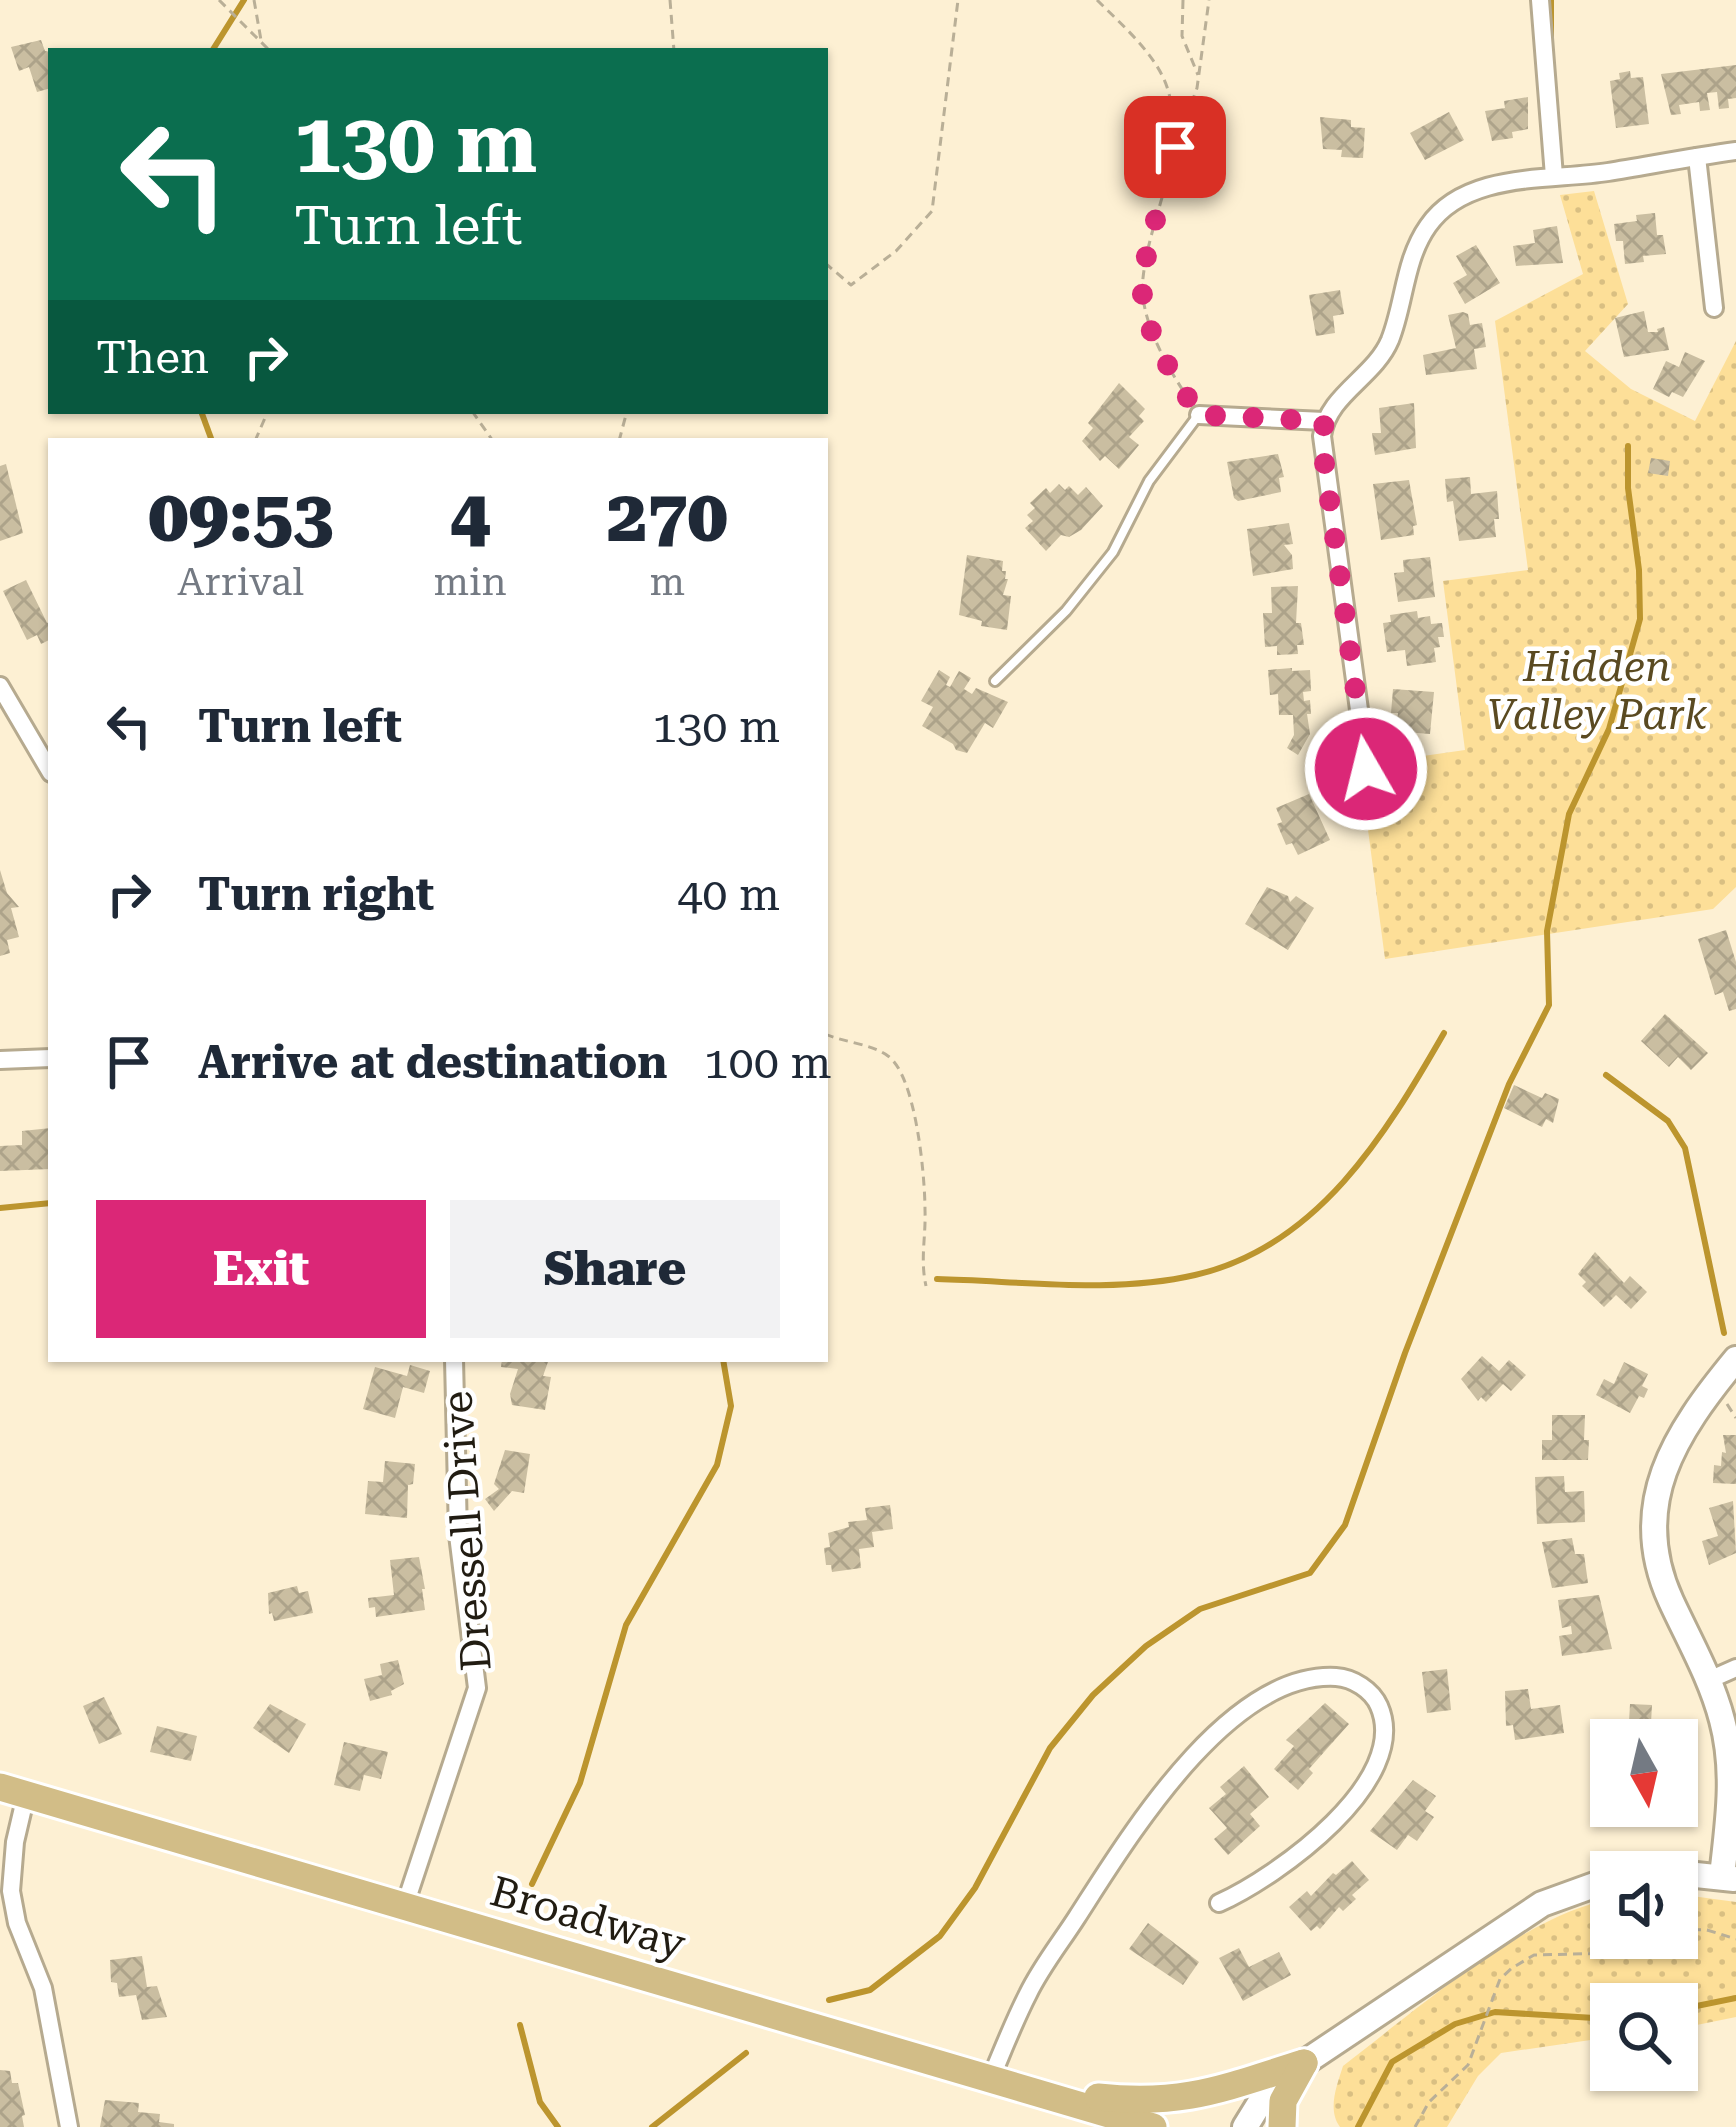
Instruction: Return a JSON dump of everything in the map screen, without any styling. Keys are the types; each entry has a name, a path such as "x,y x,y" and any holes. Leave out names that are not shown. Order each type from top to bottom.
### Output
{"main road":[{"name":"Broadway","path":"13,1791 1153,2127"},
{"path":"1037,2091 1171,2101 1304,2063"},
{"path":"1282,2127 1282,2101 1304,2063"}],"street":[{"path":"1540,0 1554,176"},
{"path":"1366,769 1323,452 1324,421 1336,402 1372,371 1390,340 1415,246 1431,220 1462,197 1501,184 1736,152"},
{"path":"1696,157 1714,308"},
{"path":"1199,415 1324,421"},
{"path":"0,686 48,768"},
{"path":"0,1060 48,1058"},
{"path":"1698,1875 1729,1878 1730,1769 1725,1729 1709,1680 1661,1577 1653,1526 1669,1456 1689,1420 1736,1359"},
{"name":"Dressell Drive","path":"404,1908 477,1688 458,1535 454,1362"},
{"path":"1709,1680 1736,1668"},
{"path":"991,2078 1029,1990 1168,1785 1221,1730 1280,1688 1309,1678 1341,1677 1364,1686 1378,1703 1384,1726 1375,1773 1364,1790 1272,1875 1220,1904"},
{"path":"13,1791 11,1892 17,1923 43,1988 69,2127"},
{"path":"1245,2127 1266,2093 1304,2063 1542,1904 1590,1887"}],"lane":[{"path":"995,681 1066,610 1112,552 1149,481 1199,415"}],"path":[{"path":"219,0 267,48"},
{"path":"254,0 261,42"},
{"path":"670,0 674,48"},
{"path":"828,265 851,285 896,251 932,211 958,0"},
{"path":"1097,0 1145,52 1167,86 1175,147"},
{"path":"1183,0 1182,36 1199,76"},
{"path":"1199,415 1148,317 1142,280 1175,147 1199,76 1209,0"},
{"path":"828,1035 887,1055 904,1077 919,1142 926,1210 921,1263 926,1286"},
{"path":"1698,1930 1736,1939"},
{"path":"1415,2127 1429,2102 1464,2072 1500,1978 1534,1955 1590,1954"}],"green space":[{"name":"Hidden Valley Park","path":"1594,191 1628,304 1585,351 1631,389 1695,421 1736,341 1736,887 1713,909 1385,959 1365,807 1393,790 1402,759 1465,750 1443,581 1528,570 1495,321 1583,274 1560,195"},
{"path":"1698,1897 1736,1902 1736,2017 1698,2025 1698,1983 1590,1983 1590,2040 1501,2053 1478,2076 1447,2127 1340,2127 1334,2105 1343,2066 1471,1968 1544,1923 1590,1905 1590,1959 1698,1959"}],"building":[{"path":"41,40 48,52 48,89 37,92 29,67 19,71 11,47"},
{"path":"1736,65 1736,98 1728,99 1729,108 1719,109 1717,92 1707,93 1710,110 1700,111 1699,102 1679,105 1681,114 1671,115 1661,74"},
{"path":"1630,71 1631,78 1643,77 1649,124 1616,128 1610,81"},
{"path":"1528,97 1528,129 1512,132 1513,138 1492,141 1485,111 1505,108 1504,101"},
{"path":"1449,112 1464,140 1425,160 1410,133"},
{"path":"1320,117 1351,120 1351,127 1365,128 1363,158 1341,157 1342,150 1323,149"},
{"path":"1655,213 1657,235 1663,235 1666,254 1625,264 1623,241 1616,241 1614,224"},
{"path":"1557,226 1563,263 1516,266 1513,246 1535,243 1533,230"},
{"path":"1476,245 1500,283 1465,304 1453,283 1467,275 1456,256"},
{"path":"1340,290 1344,314 1333,316 1335,333 1316,336 1309,295"},
{"path":"1644,311 1648,332 1664,327 1669,350 1624,357 1615,318"},
{"path":"1463,312 1470,325 1482,323 1486,347 1474,349 1477,369 1426,375 1423,355 1456,348 1448,315"},
{"path":"1685,352 1705,361 1683,397 1672,392 1669,397 1653,389 1666,361 1679,367"},
{"path":"1119,383 1145,409 1139,416 1144,421 1129,437 1139,445 1119,469 1105,456 1100,461 1082,441 1093,428 1088,423"},
{"path":"1414,403 1416,448 1375,455 1372,433 1381,433 1379,408"},
{"path":"1278,454 1284,477 1279,478 1281,492 1234,498 1227,462"},
{"path":"1651,458 1670,461 1668,476 1648,473"},
{"path":"6,464 23,533 0,541 0,466"},
{"path":"1470,477 1471,494 1497,491 1496,537 1459,541 1445,479"},
{"path":"1409,480 1417,525 1414,535 1381,540 1373,484"},
{"path":"1059,484 1078,495 1086,487 1103,506 1081,530 1069,537 1061,535 1046,551 1025,528 1033,521 1027,515 1035,508 1030,503 1046,488 1050,493"},
{"path":"1289,523 1293,544 1284,545 1292,555 1293,569 1253,576 1247,529"},
{"path":"967,555 1003,561 1002,571 1008,579 1003,595 1011,596 1007,630 981,626 982,621 959,615"},
{"path":"1430,557 1435,597 1398,602 1394,573 1404,572 1403,560"},
{"path":"26,580 48,622 48,640 41,644 37,635 27,640 3,591"},
{"path":"1298,586 1296,623 1301,623 1304,645 1297,645 1298,654 1277,655 1277,646 1265,647 1263,613 1272,613 1271,587"},
{"path":"1417,611 1418,618 1430,616 1431,624 1442,623 1444,637 1438,637 1440,647 1434,648 1436,662 1407,666 1405,650 1387,652 1383,623 1391,622 1390,615"},
{"path":"939,670 950,677 946,685 950,687 959,671 971,678 964,689 972,694 976,688 1008,702 993,728 985,723 967,753 922,726 933,707 921,701"},
{"path":"1268,670 1310,670 1311,691 1303,692 1304,701 1310,700 1310,734 1298,755 1287,748 1294,735 1293,715 1279,715 1278,694 1270,695"},
{"path":"1393,689 1434,692 1430,734 1405,732 1405,723 1397,722 1398,713 1391,713"},
{"path":"1309,794 1330,840 1298,855 1292,843 1286,845 1276,808"},
{"path":"0,870 7,893 19,907 11,908 19,937 7,940 10,953 0,956"},
{"path":"1267,887 1288,896 1290,902 1296,896 1314,908 1288,950 1245,924"},
{"path":"1726,930 1736,962 1736,1009 1729,1011 1723,992 1715,995 1698,939"},
{"path":"1665,1014 1708,1053 1691,1070 1678,1057 1669,1067 1641,1041"},
{"path":"1514,1085 1542,1098 1545,1093 1559,1099 1553,1123 1546,1119 1542,1127 1504,1108"},
{"path":"48,1128 48,1169 0,1171 0,1146 22,1145 22,1131"},
{"path":"1595,1252 1624,1283 1630,1276 1647,1292 1631,1309 1616,1295 1604,1307 1582,1286 1586,1282 1578,1274"},
{"path":"1482,1356 1499,1371 1509,1360 1526,1375 1511,1391 1503,1384 1486,1402 1481,1397 1478,1401 1461,1379"},
{"path":"502,1362 548,1362 543,1376 551,1377 545,1410 512,1405 510,1394 518,1369 501,1367"},
{"path":"1624,1362 1648,1374 1642,1386 1648,1389 1644,1398 1639,1396 1630,1413 1596,1395 1604,1379 1614,1384"},
{"path":"410,1365 430,1371 424,1393 403,1387 395,1418 363,1409 375,1367 407,1376"},
{"path":"1552,1415 1585,1415 1588,1460 1542,1460 1542,1440 1552,1440"},
{"path":"1723,1435 1736,1435 1736,1484 1713,1483 1714,1465 1721,1466 1722,1452 1726,1453"},
{"path":"505,1450 530,1454 524,1493 512,1491 494,1511 485,1499 499,1489 494,1484"},
{"path":"385,1461 415,1464 413,1484 408,1485 407,1518 365,1514 368,1481 383,1482"},
{"path":"1564,1476 1565,1492 1584,1491 1585,1522 1537,1524 1535,1477"},
{"path":"1733,1501 1736,1553 1709,1565 1702,1541 1718,1536 1709,1508"},
{"path":"890,1505 893,1529 872,1532 874,1547 859,1549 861,1568 832,1572 824,1548 830,1547 828,1533 849,1527 848,1522 867,1520 865,1508"},
{"path":"1572,1538 1575,1554 1584,1554 1588,1583 1552,1588 1542,1542"},
{"path":"419,1557 425,1610 376,1617 368,1598 394,1595 390,1560"},
{"path":"297,1586 299,1593 308,1591 313,1613 274,1621 268,1593"},
{"path":"1599,1595 1612,1649 1562,1656 1559,1636 1572,1634 1571,1626 1562,1628 1558,1600"},
{"path":"398,1660 404,1684 391,1691 392,1695 370,1701 364,1679 382,1675 380,1664"},
{"path":"1447,1669 1451,1710 1427,1713 1422,1672"},
{"path":"1528,1689 1531,1709 1560,1705 1564,1733 1515,1740 1513,1725 1506,1726 1505,1691"},
{"path":"104,1697 122,1734 99,1744 83,1706"},
{"path":"1325,1703 1349,1724 1309,1769 1313,1773 1298,1790 1274,1769 1294,1746 1286,1740"},
{"path":"270,1704 306,1724 289,1753 253,1728"},
{"path":"1630,1704 1652,1705 1651,1719 1629,1719"},
{"path":"157,1726 197,1736 191,1761 150,1752"},
{"path":"344,1742 388,1752 381,1779 364,1775 360,1791 334,1785"},
{"path":"1244,1766 1269,1797 1250,1814 1260,1826 1228,1855 1214,1839 1227,1828 1209,1808 1226,1794 1220,1787"},
{"path":"1413,1780 1436,1796 1425,1811 1434,1817 1417,1841 1408,1835 1397,1850 1370,1831"},
{"path":"1352,1861 1369,1880 1343,1911 1339,1907 1320,1929 1311,1931 1289,1907 1307,1891 1311,1896"},
{"path":"1148,1923 1199,1962 1183,1985 1129,1949"},
{"path":"1239,1948 1249,1967 1279,1952 1291,1975 1243,2001 1219,1958"},
{"path":"142,1956 147,1987 157,1986 167,2017 142,2020 136,1995 119,1997 117,1983 111,1982 110,1960"},
{"path":"0,2070 10,2071 12,2083 18,2083 24,2127 0,2127"},
{"path":"105,2100 139,2103 138,2112 160,2114 159,2122 174,2127 100,2127"}],"waterway":[{"path":"214,48 244,0"},
{"path":"1551,0 1551,44"},
{"path":"202,414 211,438"},
{"path":"829,2000 870,1990 940,1936 975,1888 1050,1748 1093,1695 1146,1646 1200,1609 1310,1573 1345,1525 1405,1353 1509,1084 1549,1005 1547,931 1569,814 1609,729 1640,619 1628,446"},
{"path":"937,1279 1132,1284 1195,1275 1239,1261 1278,1240 1344,1181 1398,1109 1444,1033"},
{"path":"1606,1075 1668,1121 1685,1148 1724,1333"},
{"path":"0,1208 48,1203"},
{"path":"532,1884 580,1783 626,1625 717,1465 731,1406 724,1362"},
{"path":"1698,2006 1736,1998"},
{"path":"1358,2127 1392,2062 1455,2024 1495,2012 1590,2018"},
{"path":"520,2025 540,2102 558,2127"},
{"path":"652,2127 746,2053"}],"route":[{"path":"1175,147 1142,280 1148,317 1162,352 1199,415 1324,421 1323,452 1366,769"}]}
